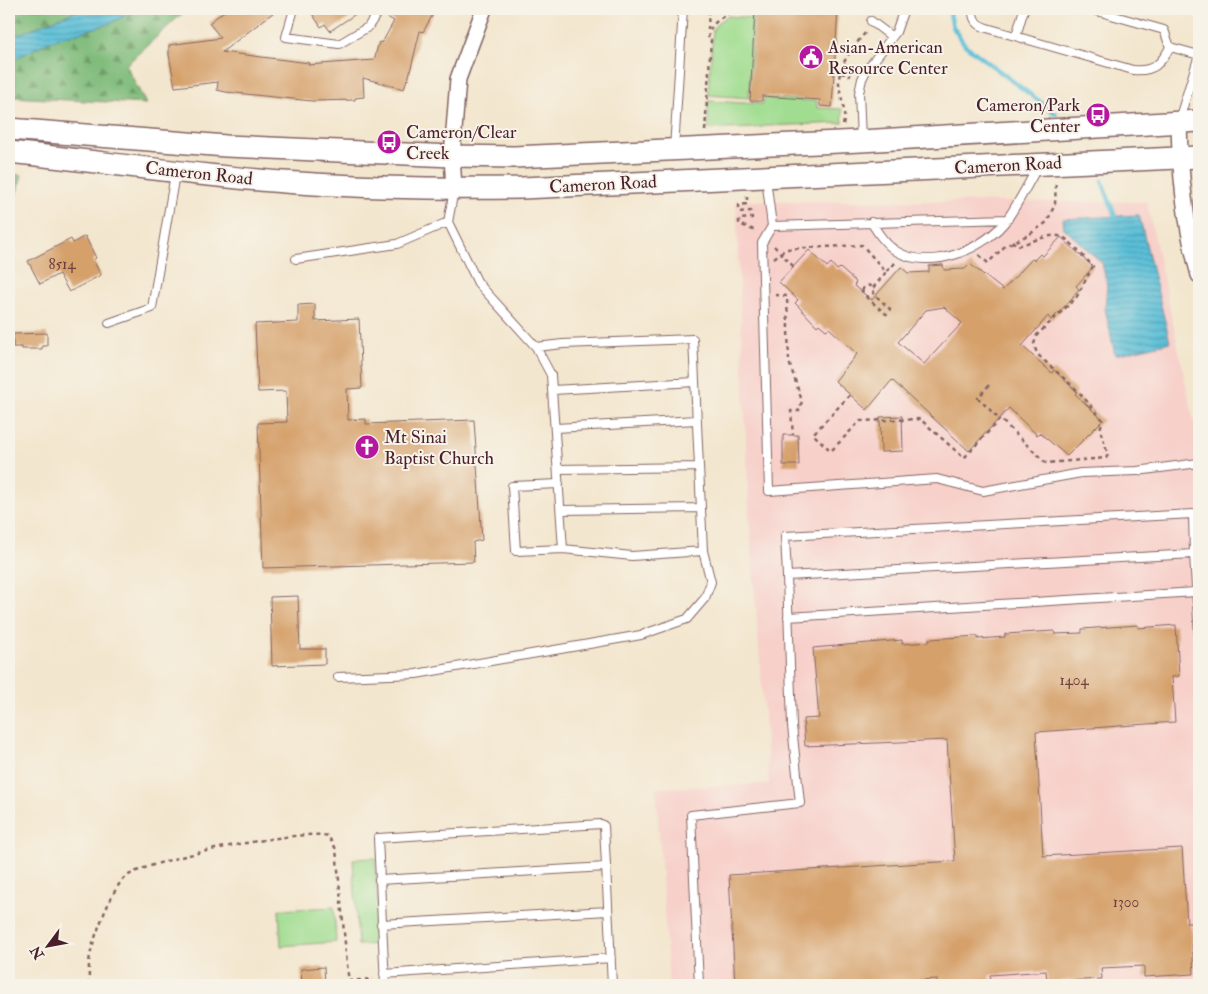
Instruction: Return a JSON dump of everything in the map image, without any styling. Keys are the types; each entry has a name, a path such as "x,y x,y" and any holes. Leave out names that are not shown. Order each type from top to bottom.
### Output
{"main road":[{"name":"Cameron Road","path":"9,129 226,146 514,157 674,151 1189,122"},
{"name":"Cameron Road","path":"9,152 175,172 298,183 454,188 522,188 1189,157"}],"street":[{"path":"454,188 452,156 458,79 484,9"},
{"path":"1189,122 1188,236 1199,275"}],"lane":[{"path":"294,9 286,37 339,44 368,27 380,9"},
{"path":"674,151 683,9"},
{"path":"861,141 860,86 866,71 892,37 904,9"},
{"path":"972,9 972,16 978,25 1133,70 1145,71 1155,67 1164,58 1170,47 1164,30 1090,9"},
{"path":"1016,36 1024,9"},
{"path":"872,22 892,37"},
{"path":"1170,47 1199,55 1189,122"},
{"path":"871,222 890,246 914,259 956,256 967,251 1008,219 1040,164"},
{"path":"109,323 152,308 175,172"},
{"path":"766,176 772,226 762,243 769,491 937,479 983,491 1081,473 1137,471 1199,463"},
{"path":"454,188 448,222 478,283 536,347 551,374 563,549"},
{"path":"772,226 1008,219"},
{"path":"296,259 397,244 448,222"},
{"path":"338,677 416,674 641,635 686,619 705,598 711,582 703,551 693,339 563,344 536,347"},
{"path":"553,390 695,382"},
{"path":"556,428 697,420"},
{"path":"558,469 699,467"},
{"path":"559,484 512,486 516,551 563,549 632,556 703,551"},
{"path":"561,510 701,508"},
{"path":"699,985 692,815 800,803 792,726 786,536 1193,514 1197,554 1196,592 1199,637"},
{"path":"787,576 1197,554"},
{"path":"788,617 1196,592"},
{"path":"611,958 384,979 376,840 381,836 601,824 604,826 611,958 612,985"},
{"path":"379,880 606,868"},
{"path":"381,924 608,911"}],"path":[{"path":"705,133 711,40 708,40 709,9"},
{"path":"708,33 714,22 734,9"},
{"path":"842,126 845,118 839,84 840,72 872,22"},
{"path":"840,72 852,76"},
{"path":"974,258 978,255 988,263 1000,249 1012,241 1030,234 1047,222 1055,204 1056,182"},
{"path":"747,196 747,204 739,205 739,212 751,211 752,218 739,219 739,224 758,231"},
{"path":"989,385 978,398 1046,463 1106,458 1108,455 1100,429 1104,420 1078,391 1037,354 1034,344 1037,335 1076,298 1093,266 1062,235 1053,234 1018,246 1012,241"},
{"path":"773,259 786,249 862,245 886,272"},
{"path":"774,246 794,267"},
{"path":"872,289 896,262 901,264"},
{"path":"868,286 872,289 873,293 890,309 888,314 862,293 863,288 868,286"},
{"path":"774,287 775,296 787,296 789,362 802,402 799,411 791,411 793,435"},
{"path":"866,297 873,293"},
{"path":"850,395 813,434 831,452 860,421 920,419 964,458 999,419"},
{"path":"89,985 91,952 116,889 125,878 138,869 186,856 314,833 328,836 336,849 349,985"},
{"path":"325,983 384,979"}],"shaded area":[{"path":"736,201 1147,202 1199,445 1199,985 669,985 656,788 769,784 749,514"}],"green space":[{"path":"9,9 187,9 126,65 146,104 9,97"},
{"path":"728,16 753,18 749,98 708,95 713,29 718,22"},
{"path":"764,98 817,101 817,108 842,109 843,123 708,129 708,101 763,104"},
{"path":"9,174 22,175 9,219"},
{"path":"375,858 380,944 358,945 353,859"},
{"path":"334,907 336,942 281,946 279,910"}],"water":[{"path":"81,9 139,9 109,24 50,41 9,62 9,38"},
{"path":"1139,215 1170,342 1115,355 1105,308 1107,285 1102,263 1064,228 1063,219"}],"building":[{"path":"227,9 278,9 222,52 309,63 308,65 374,60 379,42 382,43 394,21 387,17 392,9 436,9 423,32 420,31 404,89 363,78 364,97 355,98 355,100 312,101 226,92 217,90 218,82 175,87 169,45 221,38 209,23"},
{"path":"309,9 363,9 330,31 325,24 321,27"},
{"name":"Asian-American Resource Center","path":"755,9 838,9 832,107 820,106 820,100 762,96 762,101 750,101"},
{"path":"85,236 96,258 93,260 101,275 69,292 59,274 40,284 28,261 71,239 73,243"},
{"path":"1061,237 1093,267 1076,286 1079,289 1074,297 1051,320 1048,316 1022,346 1052,373 1054,370 1077,392 1075,394 1103,420 1067,456 1040,433 1037,435 1009,408 969,451 892,380 867,410 835,381 857,354 829,328 826,330 819,324 817,326 795,303 798,300 779,282 809,250 827,267 831,263 837,270 840,268 856,282 854,286 872,300 901,267 908,273 929,272 929,266 943,265 944,270 965,269 970,264 1003,290 1032,259 1034,260 1040,254 1043,256","holes":["944,307 962,323 924,364 898,342 926,310"]},
{"name":"Mt Sinai Baptist Church","path":"315,304 315,321 359,319 362,388 347,389 348,420 366,419 366,424 474,420 482,540 473,542 474,562 263,568 258,423 287,422 286,391 258,392 255,324 298,322 298,305"},
{"path":"47,333 47,346 42,346 42,349 13,347 13,334"},
{"path":"902,416 903,451 881,452 880,417"},
{"path":"783,435 798,435 799,465 783,465"},
{"path":"298,596 300,649 325,649 325,664 272,666 270,597"},
{"path":"1138,625 1138,628 1176,625 1179,676 1172,677 1175,722 1036,732 1043,856 1182,848 1187,923 1191,923 1194,974 1144,977 1144,966 1101,968 1102,979 1047,982 1046,971 990,975 991,985 937,985 937,979 881,982 882,985 735,985 729,875 955,861 947,740 805,746 803,719 819,718 813,648 902,640 902,644 929,642 929,639 978,636 978,639 1005,637 1005,634 1054,631 1055,634 1082,633 1082,629"},
{"path":"324,967 325,985 302,985 301,969"}],"waterway":[{"path":"949,9 953,27 965,45 1056,114"},
{"path":"1102,181 1116,219"}],"place":[{"name":"Asian-American Resource Center","path":"811,57"},
{"name":"Cameron/Park Center","path":"1098,115"},
{"name":"Cameron/Clear Creek","path":"389,142"},
{"name":"Mt Sinai Baptist Church","path":"367,447"}]}
